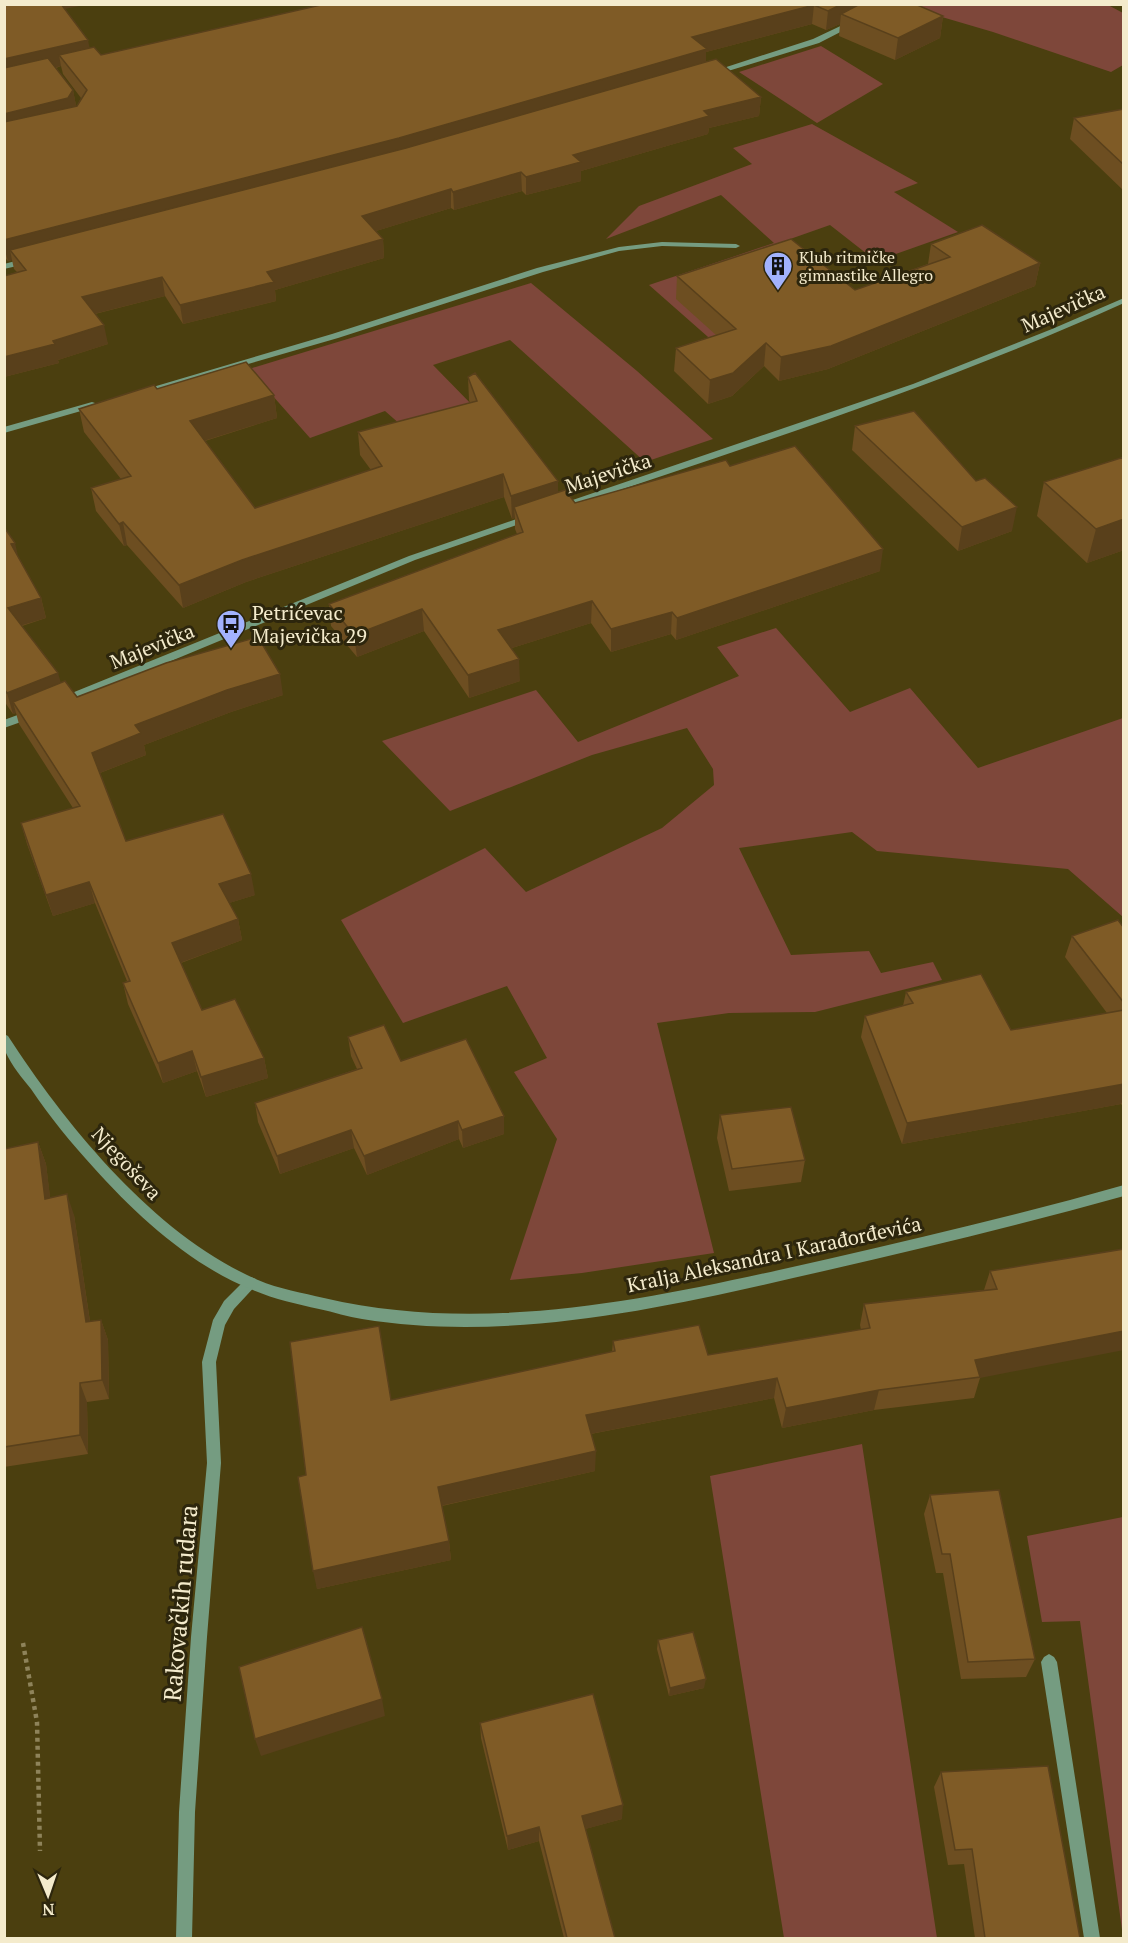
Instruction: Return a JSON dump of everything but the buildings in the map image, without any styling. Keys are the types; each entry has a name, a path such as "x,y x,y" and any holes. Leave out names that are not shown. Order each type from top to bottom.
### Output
{"street":[{"path":"698,77 816,41 864,18"},
{"path":"126,396 324,339 540,270 619,249 662,243 736,246"},
{"path":"4,267 39,258"},
{"name":"Majevička","path":"546,512 869,404 1018,347 1124,300"},
{"path":"4,430 104,402"},
{"name":"Majevička","path":"4,724 412,558 535,516"},
{"name":"Njegoševa","path":"4,1039 69,1129 143,1211 187,1245 251,1283"},
{"name":"Kralja Aleksandra I Karađorđevića","path":"251,1283 337,1310 417,1321 523,1318 733,1286 1022,1220 1124,1190"},
{"name":"Rakovačkih rudara","path":"184,1938 187,1812 198,1636 214,1463 209,1362 218,1324 229,1305 251,1283"},
{"path":"1048,1662 1092,1938"}],"path":[{"path":"23,1642 37,1722 40,1851"}],"shaded area":[{"path":"901,5 1108,5 1123,13 1123,65 1111,72 993,32"},
{"path":"821,46 883,84 817,123 739,72"},
{"path":"812,124 918,183 894,192 958,232 876,261 830,225 776,244 716,344 649,285 774,243 721,195 606,239 639,206 752,164 733,148"},
{"path":"531,283 637,371 713,439 645,462 510,340 433,365 476,409 409,432 385,411 310,438 249,369"},
{"path":"776,628 850,712 910,688 978,768 1123,718 1123,917 1068,869 877,851 852,832 739,848 791,955 869,951 881,973 933,962 942,980 815,1012 729,1013 657,1023 714,1253 582,1273 510,1280 557,1139 514,1072 547,1058 507,986 403,1023 341,920 485,848 526,892 662,828 714,785 713,769 687,728 592,755 450,811 382,741 536,690 578,742 739,676 717,647"},
{"path":"862,1444 937,1938 784,1938 710,1476"},
{"path":"1124,1517 1123,1937 1080,1621 1042,1622 1027,1536"}],"place":[{"name":"Klub ritmičke gimnastike Allegro","path":"778,292"},
{"name":"Petrićevac Majevička 29","path":"231,650"}]}
